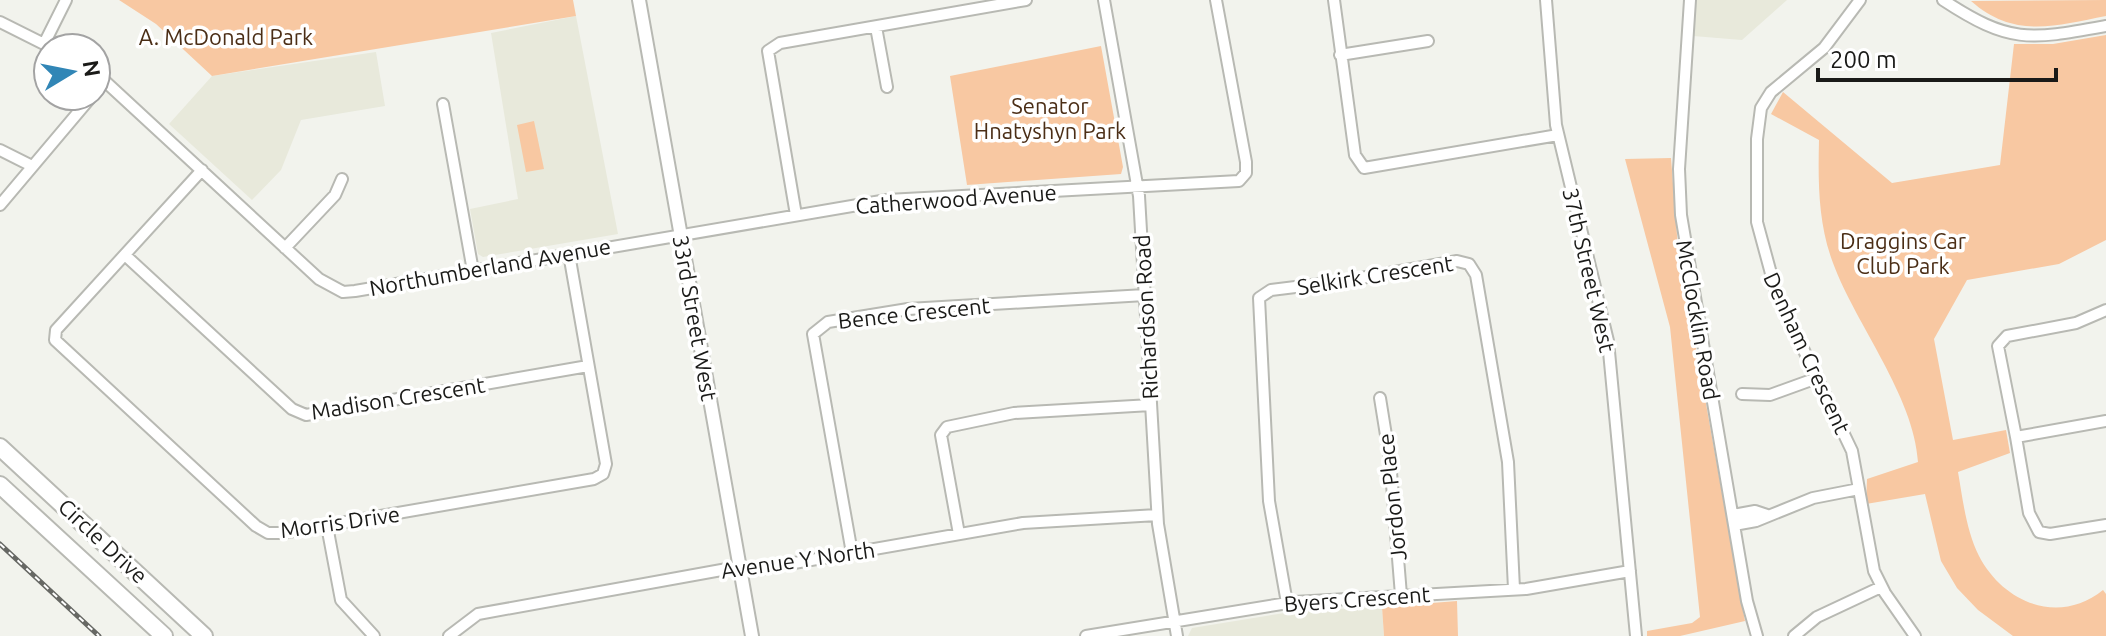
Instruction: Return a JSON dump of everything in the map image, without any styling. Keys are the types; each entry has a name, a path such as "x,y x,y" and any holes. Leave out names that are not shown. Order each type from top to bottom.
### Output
{"highway":[{"name":"Circle Drive","path":"0,447 204,636"},
{"name":"Circle Drive","path":"0,485 164,636"}],"main road":[{"name":"33rd Street West","path":"639,0 752,636"}],"street":[{"path":"53,32 66,0"},
{"path":"796,215 768,51 780,43 1026,0"},
{"name":"Richardson Road","path":"1104,0 1137,186 1157,515 1177,636"},
{"name":"Catherwood Avenue","path":"680,235 897,199 1233,182 1246,173 1216,0"},
{"path":"1334,0 1355,155 1364,168 1558,135"},
{"name":"37th Street West","path":"1546,0 1548,60 1558,135 1608,341 1636,636"},
{"name":"McClocklin Road","path":"1690,0 1679,169 1681,215 1757,636"},
{"name":"Denham Crescent","path":"1860,0 1824,48 1771,92 1761,108 1756,205 1761,242 1776,292 1847,439 1859,489 1867,544 1881,587 1915,636"},
{"path":"1943,0 1985,27 2022,37 2106,26"},
{"path":"0,22 32,38"},
{"path":"876,27 887,87"},
{"path":"1340,55 1428,41"},
{"name":"Northumberland Avenue","path":"112,87 319,279 343,292 680,235"},
{"path":"443,104 473,271"},
{"path":"0,205 30,165 78,112"},
{"path":"0,150 30,165"},
{"name":"Morris Drive","path":"202,170 56,330 57,345 256,526 268,533 327,526 599,477 606,464 569,254"},
{"path":"285,248 335,195 342,179"},
{"name":"Madison Crescent","path":"125,255 292,409 306,415 588,366"},
{"name":"Selkirk Crescent","path":"1287,603 1269,501 1259,298 1271,290 1457,261 1469,264 1476,275 1506,445 1514,589"},
{"name":"Bence Crescent","path":"852,553 813,334 819,326 908,309 1145,295"},
{"path":"2106,310 2076,323 2007,336 1999,342 2029,513 2039,532 2050,534 2106,525"},
{"path":"1742,394 1770,395 1817,378"},
{"name":"Jordon Place","path":"1380,398 1391,469 1401,595"},
{"path":"959,534 941,435 947,427 1014,413 1151,405"},
{"path":"2016,437 2106,421"},
{"path":"1734,520 1767,515 1813,498 1859,489"},
{"name":"Avenue Y North","path":"449,636 478,614 1041,521 1157,515"},
{"path":"327,526 341,600 374,636"},
{"name":"Byers Crescent","path":"1086,636 1287,603 1514,589 1630,571"},
{"path":"1794,636 1817,617 1881,587"}],"shaded area":[{"path":"1695,0 1787,0 1742,40 1693,36"},
{"path":"576,16 618,234 483,257 478,254 470,209 518,199 491,33"},
{"path":"376,52 385,106 301,120 281,170 252,200 169,124 212,76"},
{"path":"1382,607 1384,636 1188,636 1192,628 1297,611"}],"green space":[{"name":"A. McDonald Park","path":"119,0 573,0 576,16 212,76 156,24"},
{"path":"2106,0 2106,16 2052,26 2003,21 1971,1"},
{"name":"Draggins Car Club Park","path":"2106,35 2106,240 2059,264 1967,280 1934,339 1953,440 2006,430 2010,453 1958,472 1971,536 1990,573 2018,597 2034,604 2069,606 2086,601 2103,590 2106,594 2106,636 2013,636 1978,610 1957,588 1941,561 1925,494 1866,504 1867,479 1918,462 1914,437 1895,386 1843,287 1828,248 1820,202 1819,140 1771,114 1783,92 1892,183 2000,165 2014,44 2053,44"},
{"name":"Senator Hnatyshyn Park","path":"1101,46 1123,167 1121,174 967,185 950,76"},
{"path":"534,121 544,169 526,172 517,125"},
{"path":"1671,158 1678,248 1745,621 1680,636 1647,636 1647,631 1692,623 1700,617 1670,327 1625,159"},
{"path":"1457,601 1458,636 1384,636 1382,607"}],"railway":[{"path":"0,544 99,636"}]}
